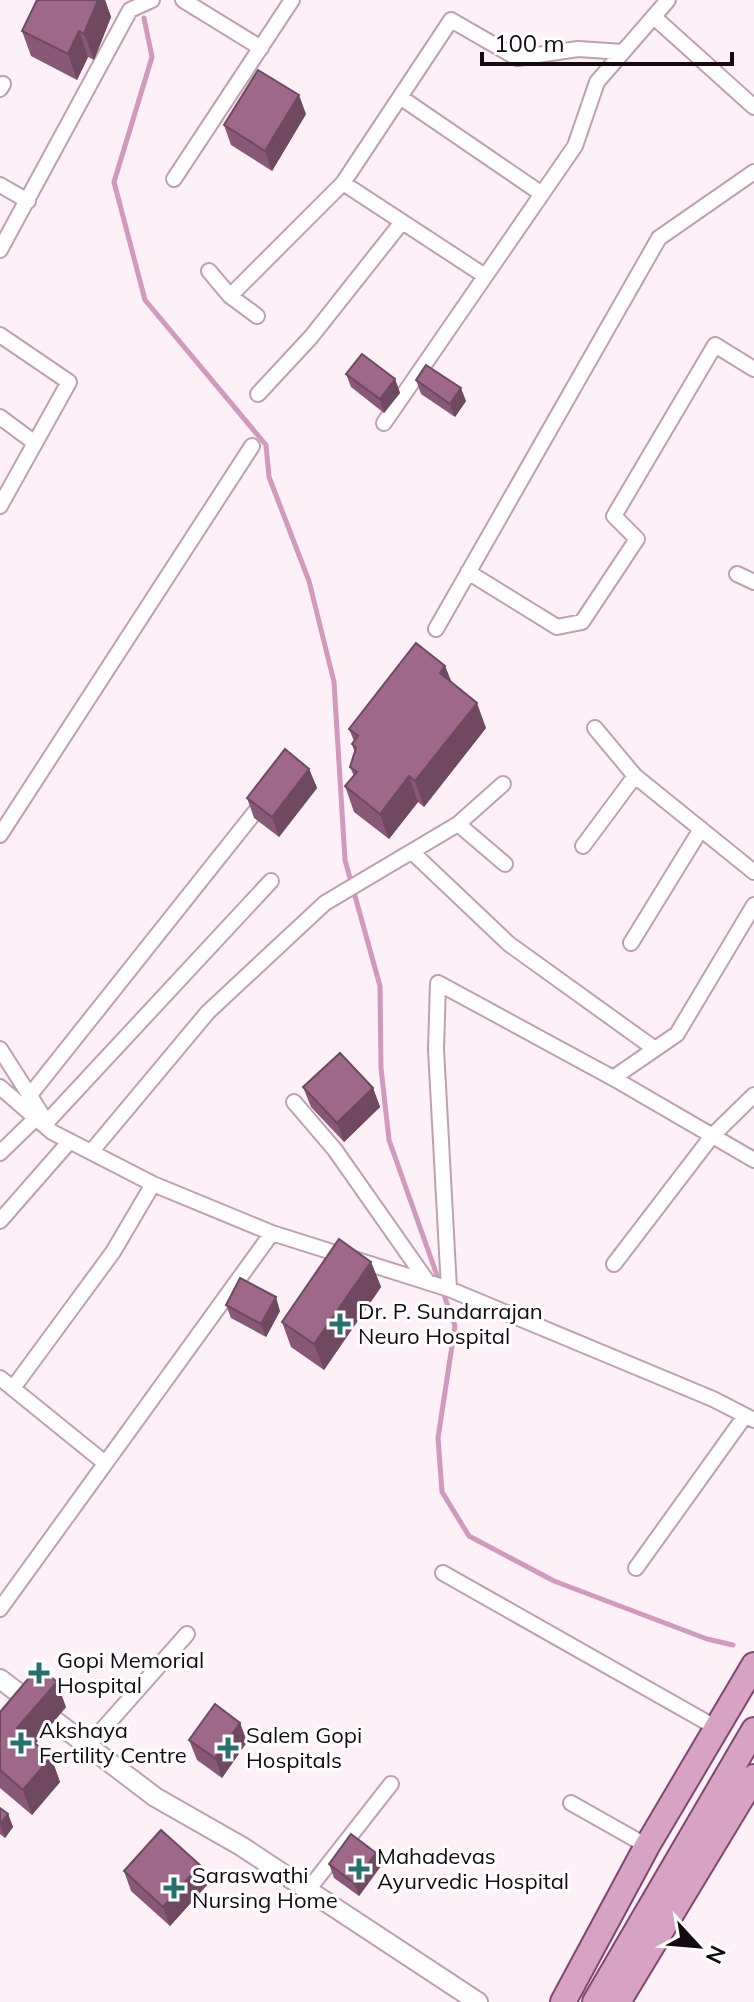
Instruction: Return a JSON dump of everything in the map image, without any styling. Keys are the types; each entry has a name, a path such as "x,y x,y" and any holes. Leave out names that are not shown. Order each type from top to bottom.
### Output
{"main road":[{"path":"563,2002 647,1846 754,1665"},
{"path":"595,2002 754,1730"},
{"path":"609,2002 754,1745"},
{"path":"618,2002 754,1777"}],"street":[{"path":"0,250 130,10 152,0"},
{"path":"183,0 261,48"},
{"path":"174,179 292,0"},
{"path":"384,423 575,146 597,82 668,0"},
{"path":"654,17 754,107"},
{"path":"230,296 343,183 451,20 517,58 578,49 623,52"},
{"path":"400,97 542,194"},
{"path":"436,629 659,238 754,172"},
{"path":"343,183 485,276"},
{"path":"0,185 28,201"},
{"path":"258,394 311,337 402,222"},
{"path":"209,271 230,296 257,316"},
{"path":"0,335 69,382 0,506"},
{"path":"468,572 557,627 582,622 637,539 614,516 715,345 754,369"},
{"path":"0,417 35,443"},
{"path":"0,835 252,446"},
{"path":"737,574 754,582"},
{"path":"595,728 635,776 754,872"},
{"path":"583,846 635,776"},
{"path":"91,1152 208,1012 325,903 458,824 503,784"},
{"path":"30,1095 268,795"},
{"path":"458,824 505,864"},
{"path":"631,943 701,829"},
{"path":"412,852 509,944 655,1049"},
{"path":"0,1153 45,1124 271,881"},
{"path":"613,1078 677,1034 754,905"},
{"path":"440,1286 436,1049 438,983 613,1078 754,1160"},
{"path":"0,1049 45,1124"},
{"path":"0,1087 70,1141 153,1184 272,1233 440,1286 713,1399 749,1418 636,1568"},
{"path":"614,1264 712,1136 754,1095"},
{"path":"294,1102 440,1286"},
{"path":"0,1221 70,1141"},
{"path":"13,1388 113,1252 153,1184"},
{"path":"0,1609 272,1233"},
{"path":"0,1378 105,1463"},
{"path":"443,1573 715,1727"},
{"path":"88,1746 187,1634"},
{"path":"0,1679 155,1797 241,1846 478,2002"},
{"path":"308,1890 391,1784"},
{"path":"571,1803 647,1846"}],"building":[{"path":"37,0 98,0 84,34 79,31 68,54 22,31"},
{"path":"258,70 299,95 265,151 224,125"},
{"path":"362,354 395,379 380,399 346,374"},
{"path":"426,365 461,388 450,404 416,380"},
{"path":"416,643 445,666 440,673 477,703 415,781 409,776 380,814 345,786 357,772 350,767 356,748 352,744 358,736 349,729"},
{"path":"285,749 309,769 272,817 247,798"},
{"path":"340,1053 373,1088 337,1123 303,1087"},
{"path":"339,1239 371,1262 314,1344 282,1322"},
{"path":"240,1278 276,1297 261,1324 226,1305"},
{"path":"39,1666 57,1682 17,1728 51,1757 23,1790 0,1770 0,1712"},
{"path":"215,1704 240,1723 215,1758 189,1740"},
{"path":"0,1808 8,1814 0,1824"},
{"path":"161,1830 200,1865 163,1907 124,1871"},
{"path":"351,1834 376,1853 354,1883 329,1864"}],"waterway":[{"path":"144,18 152,57 114,182 145,300 266,445 269,477 309,581 334,682 345,860 380,986 381,1068 389,1140 455,1326 438,1438 442,1492 469,1536 554,1581 707,1639 733,1645"}],"place":[{"name":"Dr. P. Sundarrajan Neuro Hospital","path":"340,1324"},
{"name":"Gopi Memorial Hospital","path":"39,1673"},
{"name":"Akshaya Fertility Centre","path":"21,1743"},
{"name":"Salem Gopi Hospitals","path":"228,1748"},
{"name":"Mahadevas Ayurvedic Hospital","path":"359,1869"},
{"name":"Saraswathi Nursing Home","path":"174,1888"}]}
